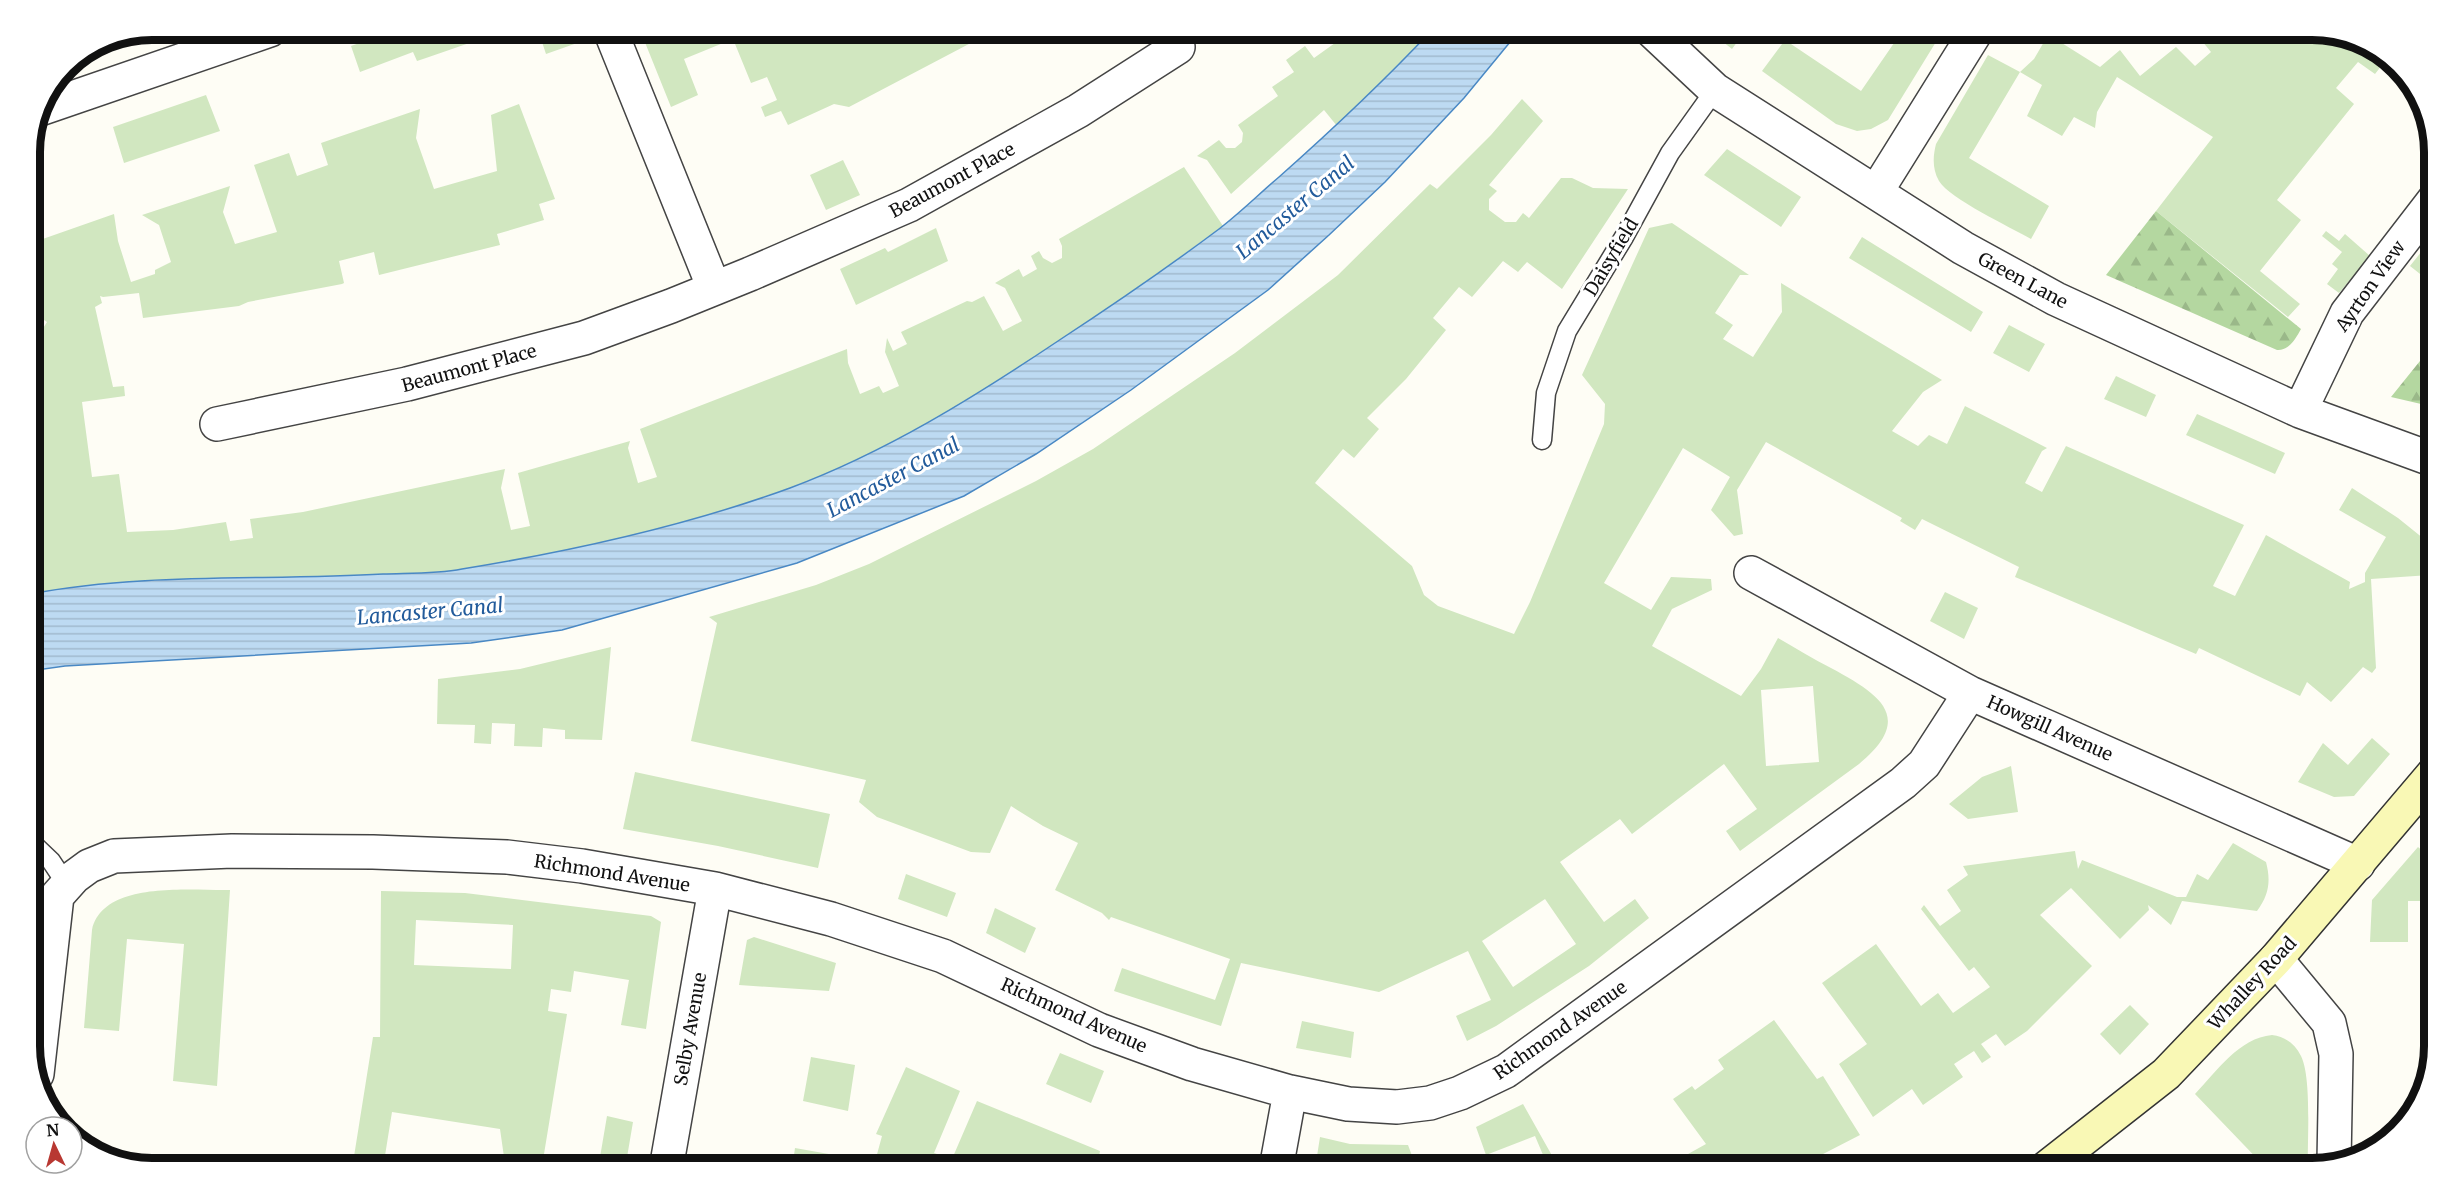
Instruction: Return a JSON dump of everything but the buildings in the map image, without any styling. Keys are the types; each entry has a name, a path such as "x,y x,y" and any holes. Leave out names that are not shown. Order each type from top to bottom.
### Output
{"street":[{"path":"51,105 241,40"},
{"path":"614,40 714,288"},
{"name":"Green Lane","path":"1662,40 1715,90 1963,248 2056,299 2300,411 2423,456"},
{"path":"1876,192 1971,40"},
{"name":"Beaumont Place","path":"218,424 408,384 584,338 714,288 909,206 1078,111 1178,47"},
{"name":"Ayrton View","path":"2300,411 2347,313 2423,214"},
{"name":"Howgill Avenue","path":"1751,573 1971,693 2358,864"},
{"name":"Richmond Avenue","path":"67,885 89,866 114,856 310,850 507,857 582,866 715,889 831,919 939,954 1099,1030 1192,1064 1290,1092 1348,1104 1397,1107 1430,1103 1460,1093 1506,1071 1903,783 1924,764 1971,693"},
{"name":"Whalley Road","path":"2059,1158 2166,1074 2276,959 2424,785"},
{"path":"41,1038 57,896 67,885"},
{"name":"Selby Avenue","path":"668,1158 715,889"},
{"path":"2276,959 2329,1023 2336,1053 2334,1156"},
{"path":"1278,1158 1290,1092"}],"lane":[{"name":"Daisyfield","path":"1542,440 1546,393 1567,331 1670,153 1715,90"},
{"path":"41,851 51,861 67,885"}],"green space":[{"path":"368,40 478,40 417,61 413,52 360,72 351,46"},
{"path":"541,40 579,40 580,42 546,54"},
{"path":"644,40 731,40 684,59 698,95 671,107"},
{"path":"733,40 976,40 849,107 834,104 788,125 781,111 765,117 761,107 777,100 767,77 751,83"},
{"path":"1333,40 1422,40 1337,126 1324,110 1231,194 1207,160 1197,156 1219,140 1226,148 1235,148 1242,142 1243,133 1238,125 1278,96 1272,87 1294,72 1286,60 1305,46 1314,58 1335,43"},
{"path":"1721,40 1739,40 1732,49"},
{"path":"1785,40 1861,91 1896,40 1937,40 1888,120 1871,129 1857,131 1836,124 1762,71"},
{"path":"2045,40 2057,40 2100,67 2120,50 2140,76 2176,47 2195,66 2211,52 2201,40 2326,41 2348,46 2382,65 2375,74 2358,62 2336,88 2354,104 2277,200 2301,220 2260,271 2300,304 2288,317 2156,211 2213,137 2117,77 2097,112 2095,128 2074,117 2062,136 2027,116 2042,85 2020,72 2034,59"},
{"path":"1988,55 2020,72 1969,158 2049,206 2031,239 1955,196 1939,181 1934,162 1936,144"},
{"path":"206,95 220,131 124,163 113,127"},
{"path":"1522,99 1543,121 1489,185 1497,191 1489,199 1489,210 1505,222 1516,222 1523,213 1529,218 1561,178 1572,178 1593,188 1628,189 1562,289 1527,262 1518,272 1503,261 1472,297 1459,287 1433,318 1446,330 1406,379 1367,418 1379,429 1354,458 1343,449 1315,483 1412,566 1424,595 1438,606 1514,634 1530,602 1604,424 1605,404 1582,375 1649,228 1672,223 1749,275 1740,275 1715,313 1733,325 1723,339 1753,357 1782,312 1781,283 1942,380 1923,392 1892,431 1918,446 1929,435 1947,444 1965,406 2047,448 2042,451 2025,483 2042,492 2066,446 2244,525 2213,586 2235,596 2266,535 2350,582 2349,589 2365,582 2365,573 2386,537 2339,510 2352,488 2398,518 2423,538 2423,575 2371,579 2376,668 2372,673 2363,667 2331,702 2307,682 2300,696 2199,648 2196,654 2015,577 2019,567 1922,519 1915,530 1900,521 1902,518 1766,442 1737,490 1743,534 1734,536 1711,510 1730,477 1683,448 1604,583 1651,610 1671,577 1711,579 1712,590 1672,609 1652,646 1741,696 1761,669 1778,638 1864,687 1876,697 1884,708 1888,720 1885,733 1876,747 1859,764 1740,851 1726,831 1757,809 1724,764 1632,834 1620,819 1560,862 1604,922 1635,899 1649,918 1589,966 1496,1026 1467,1041 1456,1016 1491,1000 1468,951 1379,992 1241,963 1221,1026 1114,991 1122,968 1215,1000 1230,959 1111,917 1109,920 1102,913 1055,890 1078,843 1043,826 1011,806 990,853 971,852 877,817 859,802 866,780 691,741 717,623 709,617 816,585 869,564 1036,481 1093,449 1235,353 1338,275 1430,184 1437,189 1491,135","holes":["1813,686 1819,762 1766,766 1761,690","1545,899 1576,944 1513,987 1482,941"]},
{"path":"519,104 555,199 539,204 544,220 497,234 500,245 379,275 374,252 339,261 344,283 342,284 248,302 239,306 143,318 139,293 100,296 102,303 95,307 113,387 124,386 125,396 82,402 92,477 119,474 127,532 173,530 226,522 230,541 253,538 250,519 303,512 505,469 501,488 511,530 530,526 518,473 630,441 628,448 638,483 657,477 640,429 847,349 848,363 860,394 879,386 883,393 899,386 885,352 887,338 893,351 907,344 901,332 967,301 972,302 984,296 1003,331 1022,321 1005,288 995,283 1019,269 1023,277 1037,269 1031,256 1039,251 1043,258 1052,263 1062,258 1062,246 1059,239 1184,167 1223,226 1025,365 943,415 851,464 743,505 629,537 572,550 451,571 126,583 41,592 41,332 47,322 41,318 41,240 114,214 118,241 131,282 155,274 155,270 171,262 159,225 142,215 230,186 223,212 235,244 277,232 254,165 289,153 297,176 328,165 321,143 420,109 416,138 434,189 497,171 491,115"},
{"path":"1727,149 1801,197 1781,227 1704,175"},
{"path":"843,160 860,195 826,210 810,175"},
{"path":"2156,211 2301,329 2292,343 2277,350 2106,275"},
{"path":"936,228 948,261 856,305 840,269 885,248 888,252"},
{"path":"2326,231 2339,241 2345,234 2370,256 2339,293 2327,284 2338,269 2332,264 2342,252 2322,236"},
{"path":"1862,237 1983,312 1971,332 1849,258"},
{"path":"2423,250 2423,276 2410,266"},
{"path":"2009,325 2045,344 2029,372 1993,353"},
{"path":"2423,357 2423,405 2391,397"},
{"path":"2116,376 2156,395 2146,417 2104,399"},
{"path":"2197,414 2285,453 2275,474 2186,435"},
{"path":"1945,592 1978,608 1964,639 1930,621"},
{"path":"611,647 602,740 565,739 565,730 543,728 542,747 514,746 515,724 492,723 491,744 474,743 475,725 437,724 438,679 520,669"},
{"path":"2372,738 2390,754 2354,796 2334,797 2298,782 2323,743 2348,765"},
{"path":"2011,766 2018,812 1968,819 1949,804 1982,777"},
{"path":"635,772 830,814 818,868 718,846 623,829"},
{"path":"2233,843 2266,862 2268,888 2257,911 2182,901 2171,925 2148,905 2149,910 2120,939 2071,888 2040,915 2092,966 2027,1031 2005,1046 1996,1034 1981,1044 1991,1057 1982,1063 1974,1051 1954,1064 1963,1077 1923,1105 1912,1089 1873,1117 1839,1064 1867,1044 1822,983 1876,944 1921,1006 1938,993 1953,1013 1990,987 1974,967 1969,971 1921,909 1924,905 1940,926 1961,911 1947,890 1968,875 1963,866 2075,851 2078,869 2082,860 2177,897 2186,897 2197,874 2208,880"},
{"path":"2418,847 2424,852 2424,901 2408,901 2408,942 2370,942 2372,900"},
{"path":"906,874 956,893 947,917 898,899"},
{"path":"230,890 217,1086 173,1081 184,944 127,939 119,1031 84,1028 92,930 99,914 113,903 130,896 150,892"},
{"path":"381,891 465,893 651,916 661,922 646,1029 621,1025 629,980 574,971 571,992 551,989 548,1011 567,1014 544,1154 571,1158 504,1158 500,1129 392,1112 385,1158 354,1158 373,1037 380,1037","holes":["416,920 513,925 511,969 414,965"]},
{"path":"995,908 1036,928 1025,953 986,933"},
{"path":"754,937 836,963 829,991 739,985 747,940"},
{"path":"2130,1005 2149,1024 2120,1055 2100,1034"},
{"path":"1774,1020 1817,1079 1823,1076 1860,1135 1815,1158 1681,1158 1706,1144 1673,1099 1692,1086 1695,1090 1724,1069 1718,1060"},
{"path":"1302,1021 1354,1032 1351,1058 1296,1048"},
{"path":"2272,1035 2282,1037 2296,1048 2301,1056 2307,1079 2308,1158 2256,1158 2195,1094 2229,1057 2260,1037"},
{"path":"1060,1053 1104,1071 1091,1103 1046,1084"},
{"path":"811,1057 855,1065 848,1111 803,1101"},
{"path":"906,1067 960,1091 934,1153 949,1158 876,1158 882,1136 876,1134"},
{"path":"977,1101 1100,1151 1099,1158 952,1158"},
{"path":"1523,1104 1554,1158 1544,1158 1535,1136 1486,1155 1476,1127"},
{"path":"607,1116 633,1122 627,1158 600,1158"},
{"path":"1320,1137 1350,1144 1408,1145 1413,1158 1317,1158"},
{"path":"795,1148 840,1156 840,1158 794,1158"}],"water":[{"name":"Lancaster Canal","path":"1422,40 1512,40 1464,98 1385,182 1268,290 1131,390 1036,454 964,496 797,563 562,630 471,643 65,666 41,669 41,592 73,587 161,580 452,571 586,546 668,526 750,502 826,474 895,441 994,383 1180,258 1242,210 1338,124"}]}
